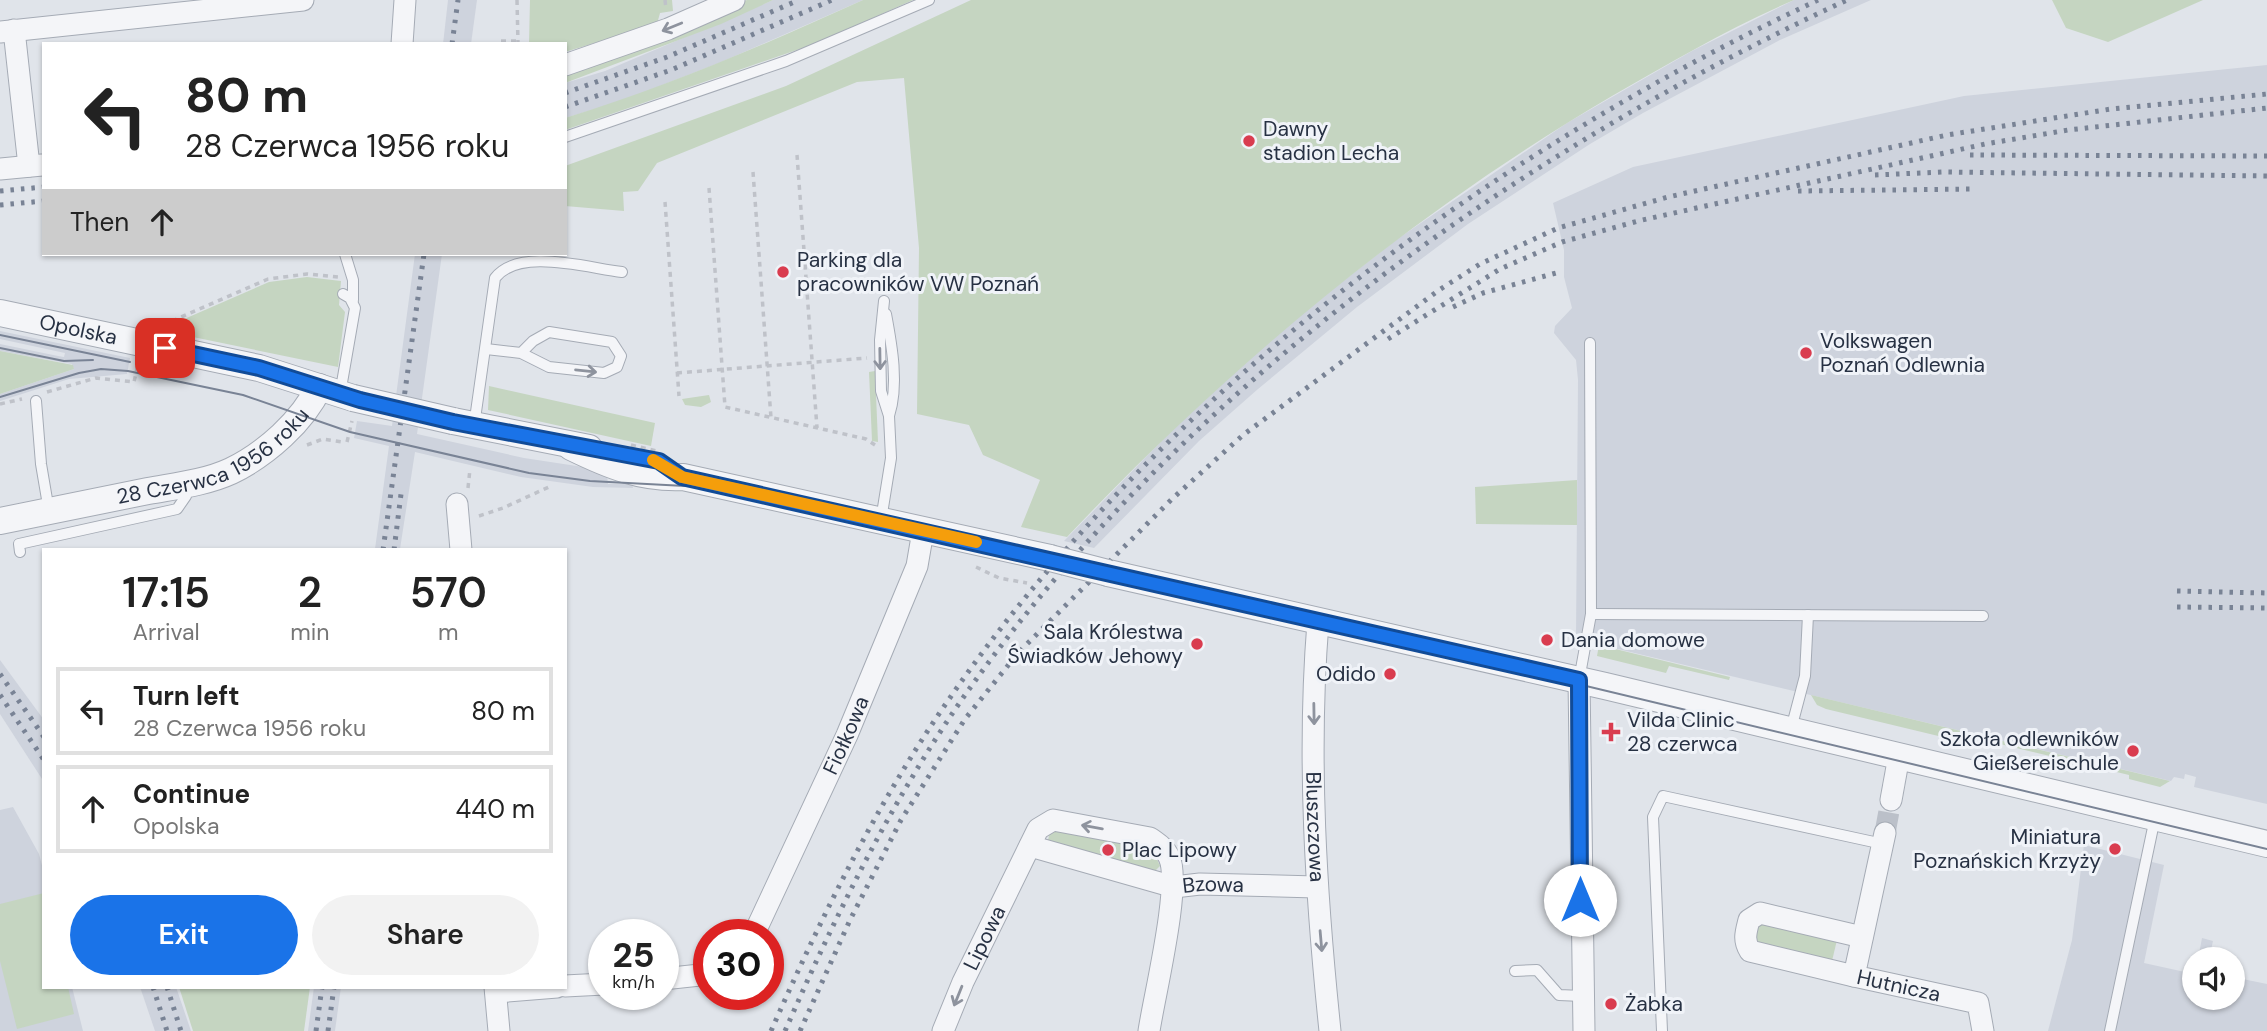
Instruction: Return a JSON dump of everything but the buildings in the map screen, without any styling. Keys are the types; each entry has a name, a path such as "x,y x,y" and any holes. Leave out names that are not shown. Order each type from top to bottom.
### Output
{"street":[{"path":"0,169 36,165 7,31 303,0"},
{"path":"402,42 405,0"},
{"path":"567,64 668,29 734,0"},
{"name":"Opolska","path":"0,313 259,368 338,393"},
{"path":"338,393 571,447 605,464 631,472 657,478 682,477 1050,558 1579,680 2267,844"},
{"name":"28 Czerwca 1956 roku","path":"0,521 224,474 251,459 300,416 338,393"},
{"path":"458,514 461,548"},
{"name":"Fiołkowa","path":"761,919 848,735 917,566 923,531"},
{"name":"Bluszczowa","path":"1318,621 1314,685 1316,887 1330,1031"},
{"path":"1579,680 1584,1031"},
{"path":"1891,800 1899,757"},
{"path":"1053,820 1150,838 1170,857 1174,887 1030,846 1038,829 1053,820"},
{"name":"Hutnicza","path":"1884,838 1854,976 1978,1003 1983,1031"},
{"name":"Lipowa","path":"943,1031 963,982 1030,846"},
{"name":"Bzowa","path":"1149,1031 1174,887 1200,884 1316,887"},
{"path":"1854,976 1750,951 1746,944 1746,930 1749,920 1760,913 1863,937"},
{"path":"567,986 588,985"},
{"path":"496,989 499,1031"}],"lane":[{"path":"567,136 786,61 929,0"},
{"path":"338,393 355,307 348,297 352,280 346,256"},
{"path":"464,424 486,349 495,278 509,265 526,260 622,272"},
{"path":"881,521 890,474 889,416 881,391 880,357 884,301 892,356 893,403 889,416"},
{"path":"486,349 521,353 549,367 604,373 617,367 621,356 612,342 549,332 533,341 521,353"},
{"path":"1579,680 1591,614 1590,344"},
{"path":"40,397 41,464 49,511"},
{"path":"20,552 19,544 177,509 186,496 184,484"},
{"path":"1591,614 1983,616"},
{"path":"1790,730 1805,676 1808,615"},
{"path":"1662,1031 1653,817 1663,796 1884,838"},
{"path":"2110,1031 2155,818"},
{"path":"1515,971 1537,970 1559,995 1582,996"}],"path":[{"path":"517,0 517,42"},
{"path":"501,41 509,42"},
{"path":"797,155 817,428"},
{"path":"752,172 771,418"},
{"path":"709,188 725,407 866,439 875,445"},
{"path":"665,202 679,396"},
{"path":"155,329 268,279 307,274 352,280"},
{"path":"40,397 96,379 134,383 139,356"},
{"path":"677,373 880,357"},
{"path":"467,478 470,470"},
{"path":"458,514 503,508 551,486"},
{"path":"999,578 1027,583"}],"shaded area":[{"path":"448,0 477,0 471,42 443,42"},
{"path":"773,0 863,0 719,63 619,102 567,117 567,82 605,71"},
{"path":"1794,0 1871,0 1780,40 1643,113 1590,144 1468,224 1357,307 1258,389 1199,441 1094,548 1064,541 1181,421 1283,328 1396,240 1567,123 1692,51"},
{"name":"Volkswagen Poznań Odlewnia","path":"2267,65 2267,804 2194,787 2196,777 2185,774 2184,779 2174,777 2171,781 1576,639 1578,380 1576,360 1554,333 1555,326 1572,308 1564,277 1564,250 1553,203 1633,167 1964,96"},
{"path":"415,256 442,256 417,434 524,458 603,470 608,484 632,484 633,488 593,487 521,477 415,452 400,548 375,548 389,446 354,438 357,421 392,426"},
{"path":"0,331 130,358 127,374 69,379 0,401 0,394 74,369 72,364 0,351 0,344 64,357 65,353 0,339"},
{"path":"0,660 42,717 42,779 0,714"},
{"path":"13,807 39,854 42,865 42,989 72,989 83,1031 0,1031 0,810"},
{"path":"2084,845 2164,865 2144,963 2182,971 2182,1010 2245,1010 2245,979 2267,984 2267,1031 2048,1031 2072,940"},
{"path":"2202,938 2213,941 2212,947 2200,947"},
{"path":"141,989 177,989 191,1031 155,1031"},
{"path":"314,989 341,989 335,1031 308,1031"}],"green space":[{"path":"530,0 672,0 673,11 660,13 657,24 567,51 567,42 529,42"},
{"path":"747,0 773,0 721,24 567,82 567,72"},
{"path":"863,0 913,0 817,43 567,129 567,117 641,93 790,33"},
{"path":"971,0 1794,0 1724,33 1612,96 1464,191 1393,243 1257,354 1192,413 1067,537 1021,527 1040,480 983,455 969,425 917,414 919,248 904,78 857,82 657,163 638,191 623,192 624,211 567,206 567,165 786,86"},
{"path":"2052,0 2203,0 2108,42 2066,28"},
{"path":"307,277 341,281 339,305 345,312 338,367 159,330 269,282"},
{"path":"0,351 73,365 74,369 0,394"},
{"path":"875,371 878,442 872,441 869,372"},
{"path":"489,386 655,423 651,446 488,410"},
{"path":"709,395 711,402 701,407 685,405 682,399"},
{"path":"1577,480 1577,525 1476,524 1475,487"},
{"path":"1599,645 1730,677 1729,680 1669,666 1666,673 1597,656"},
{"path":"1811,695 2170,781 2160,787 2129,779 2129,775 1967,736 1955,740 1826,709 1817,705"},
{"name":"Plac Lipowy","path":"1051,828 1150,844 1160,866 1154,872 1048,840"},
{"path":"42,894 42,989 68,989 74,1014 17,1029 0,961 0,904"},
{"path":"1757,922 1837,940 1832,961 1753,944"},
{"path":"180,989 310,989 304,1031 193,1031"}],"tunnel":[{"path":"1885,833 1891,800"}],"tram line":[{"path":"0,335 130,362"},
{"path":"0,348 64,361 93,360"},
{"path":"0,397 79,373 101,369 128,371 243,395 350,432 529,473 590,481 704,487 1047,562 1536,674 2267,849"}],"railway":[{"path":"452,42 458,0"},
{"path":"567,92 667,57 799,0"},
{"path":"567,106 671,70 832,0"},
{"path":"771,1031 850,864 919,744 1028,594 1122,488 1225,389 1335,296 1451,211 1571,132 1694,62 1818,0"},
{"path":"785,1031 884,825 956,708 1041,595 1137,489 1242,389 1355,297 1473,211 1595,133 1721,63 1847,0"},
{"path":"800,1031 850,920 901,820 965,719 1018,653 1172,499 1243,435 1439,290 1480,264 1558,228 1668,197 1947,135 2111,109 2267,94"},
{"path":"1388,339 1500,269 1562,242 1638,221 1985,144 2068,130 2267,108"},
{"path":"1970,155 2267,156"},
{"path":"1875,175 1943,172 2267,176"},
{"path":"0,191 42,187"},
{"path":"1798,191 1975,189"},
{"path":"0,205 42,201"},
{"path":"383,548 424,256"},
{"path":"1453,307 1483,293 1556,273"},
{"path":"394,548 401,494"},
{"path":"2177,591 2267,593"},
{"path":"2177,607 2267,608"},
{"path":"0,674 42,734"},
{"path":"0,695 42,757"},
{"path":"154,989 167,1031"},
{"path":"168,989 181,1031"},
{"path":"316,1031 322,989"},
{"path":"328,1031 334,989"}],"slow traffic":[{"path":"653,460 659,461 682,477 976,542"}],"place":[{"name":"Dawny stadion Lecha","path":"1249,141"},
{"name":"Parking dla pracowników VW Poznań","path":"783,272"},
{"name":"Volkswagen Poznań Odlewnia","path":"1806,353"},
{"name":"Dania domowe","path":"1547,640"},
{"name":"Sala Królestwa Świadków Jehowy","path":"1197,644"},
{"name":"Odido","path":"1390,674"},
{"name":"Vilda Clinic 28 czerwca","path":"1611,732"},
{"name":"Szkoła odlewników Gießereischule","path":"2133,751"},
{"name":"Miniatura Poznańskich Krzyży","path":"2115,849"},
{"name":"Plac Lipowy","path":"1108,850"},
{"name":"Żabka","path":"1611,1004"}],"route":[{"path":"165,348 259,368 360,400 453,422 571,447 607,449 659,461 682,477 1050,558 1239,604 1579,680 1580,900"}]}
